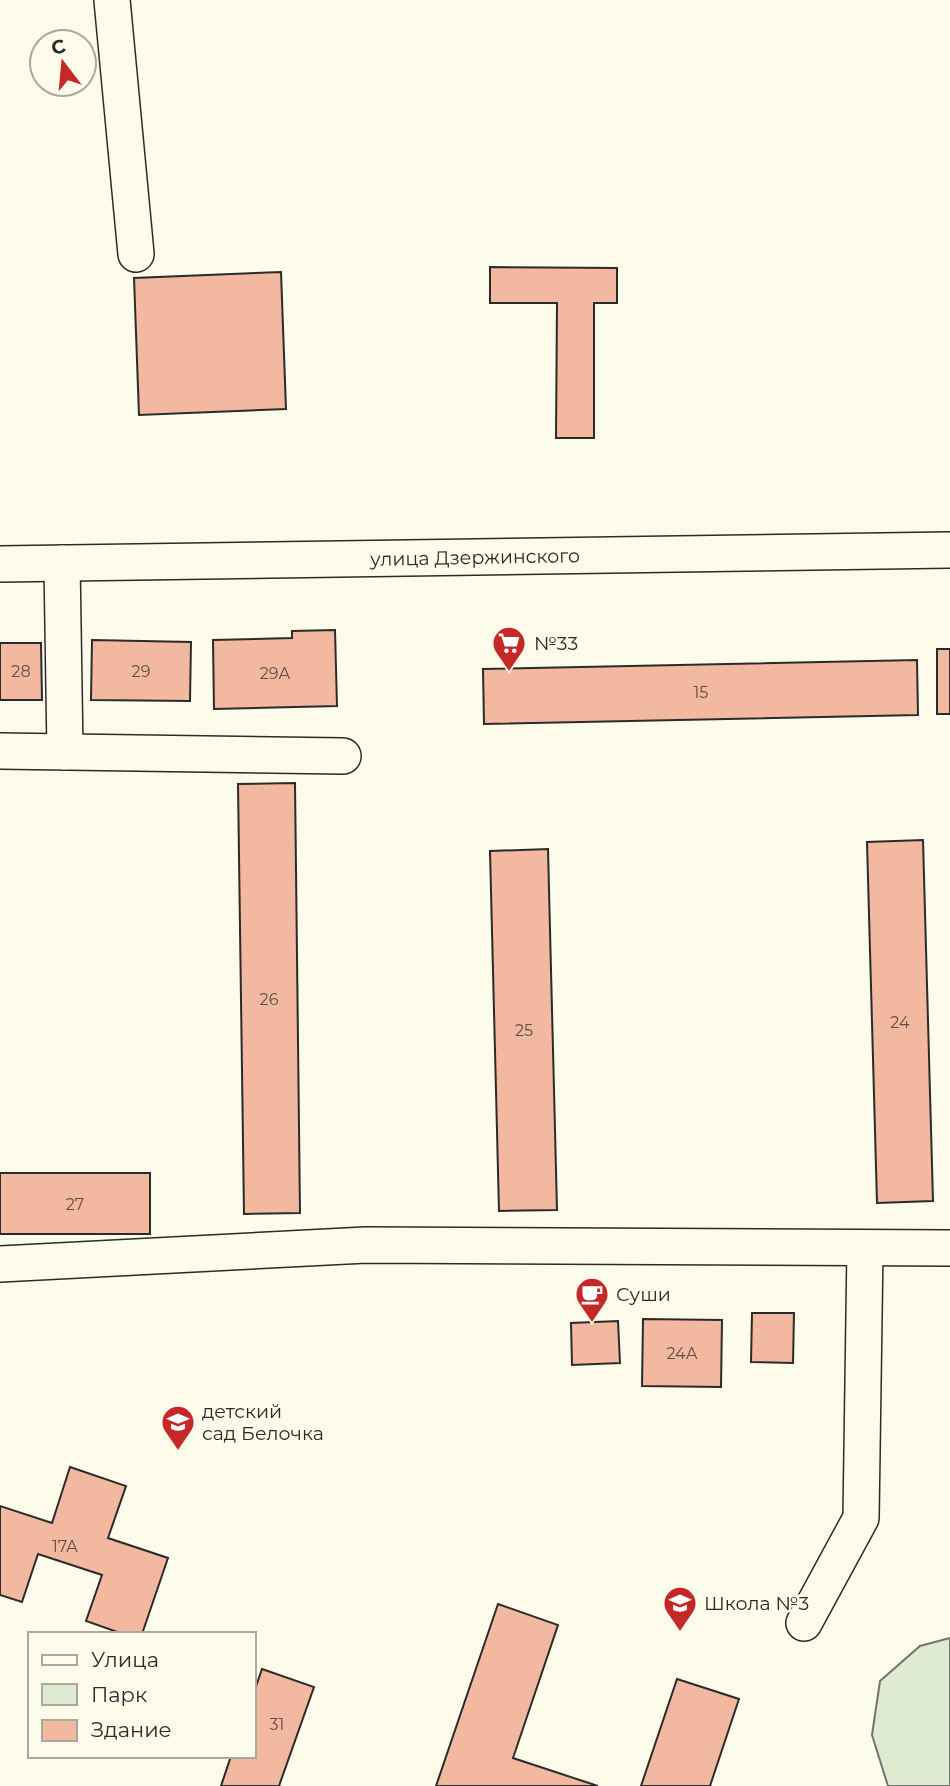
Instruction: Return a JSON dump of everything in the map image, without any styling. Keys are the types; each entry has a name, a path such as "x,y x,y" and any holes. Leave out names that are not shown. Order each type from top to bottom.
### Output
{"street":[{"path":"113,0 136,254"},
{"name":"улица Дзержинского","path":"0,564 950,550"},
{"path":"62,563 65,752"},
{"path":"0,751 343,756"},
{"path":"0,1264 366,1245 950,1248"},
{"path":"804,1623 861,1518 865,1248"}],"green space":[{"path":"950,1638 950,1786 888,1786 872,1735 880,1681 920,1646"}],"building":[{"path":"490,267 617,268 617,303 594,303 594,438 556,438 557,303 490,303"},
{"path":"281,272 286,409 139,415 134,278"},
{"path":"335,630 337,706 214,709 213,640 292,638 292,631"},
{"path":"92,640 191,642 190,701 91,700"},
{"path":"0,643 41,643 42,700 0,700"},
{"path":"937,649 950,649 950,714 937,714"},
{"path":"917,660 918,715 484,724 483,669"},
{"path":"295,783 300,1213 244,1214 238,784"},
{"path":"923,840 933,1201 877,1203 867,842"},
{"path":"548,849 557,1210 499,1211 490,851"},
{"path":"0,1173 150,1173 150,1234 0,1234"},
{"path":"752,1313 794,1313 793,1363 751,1362"},
{"path":"643,1319 722,1320 721,1387 642,1386"},
{"path":"618,1321 620,1363 572,1365 571,1323"},
{"path":"70,1467 126,1486 108,1538 168,1558 143,1632 117,1632 86,1621 102,1575 38,1554 22,1602 0,1595 0,1506 52,1523"},
{"path":"498,1604 558,1625 513,1758 598,1786 436,1786"},
{"path":"262,1669 314,1687 279,1786 221,1786 230,1758 256,1758 256,1686"},
{"path":"677,1679 739,1699 710,1786 641,1786"}],"place":[{"name":"№33","path":"509,673"},
{"name":"Суши","path":"592,1324"},
{"name":"детский сад Белочка","path":"178,1452"},
{"name":"Школа №3","path":"680,1633"}]}
